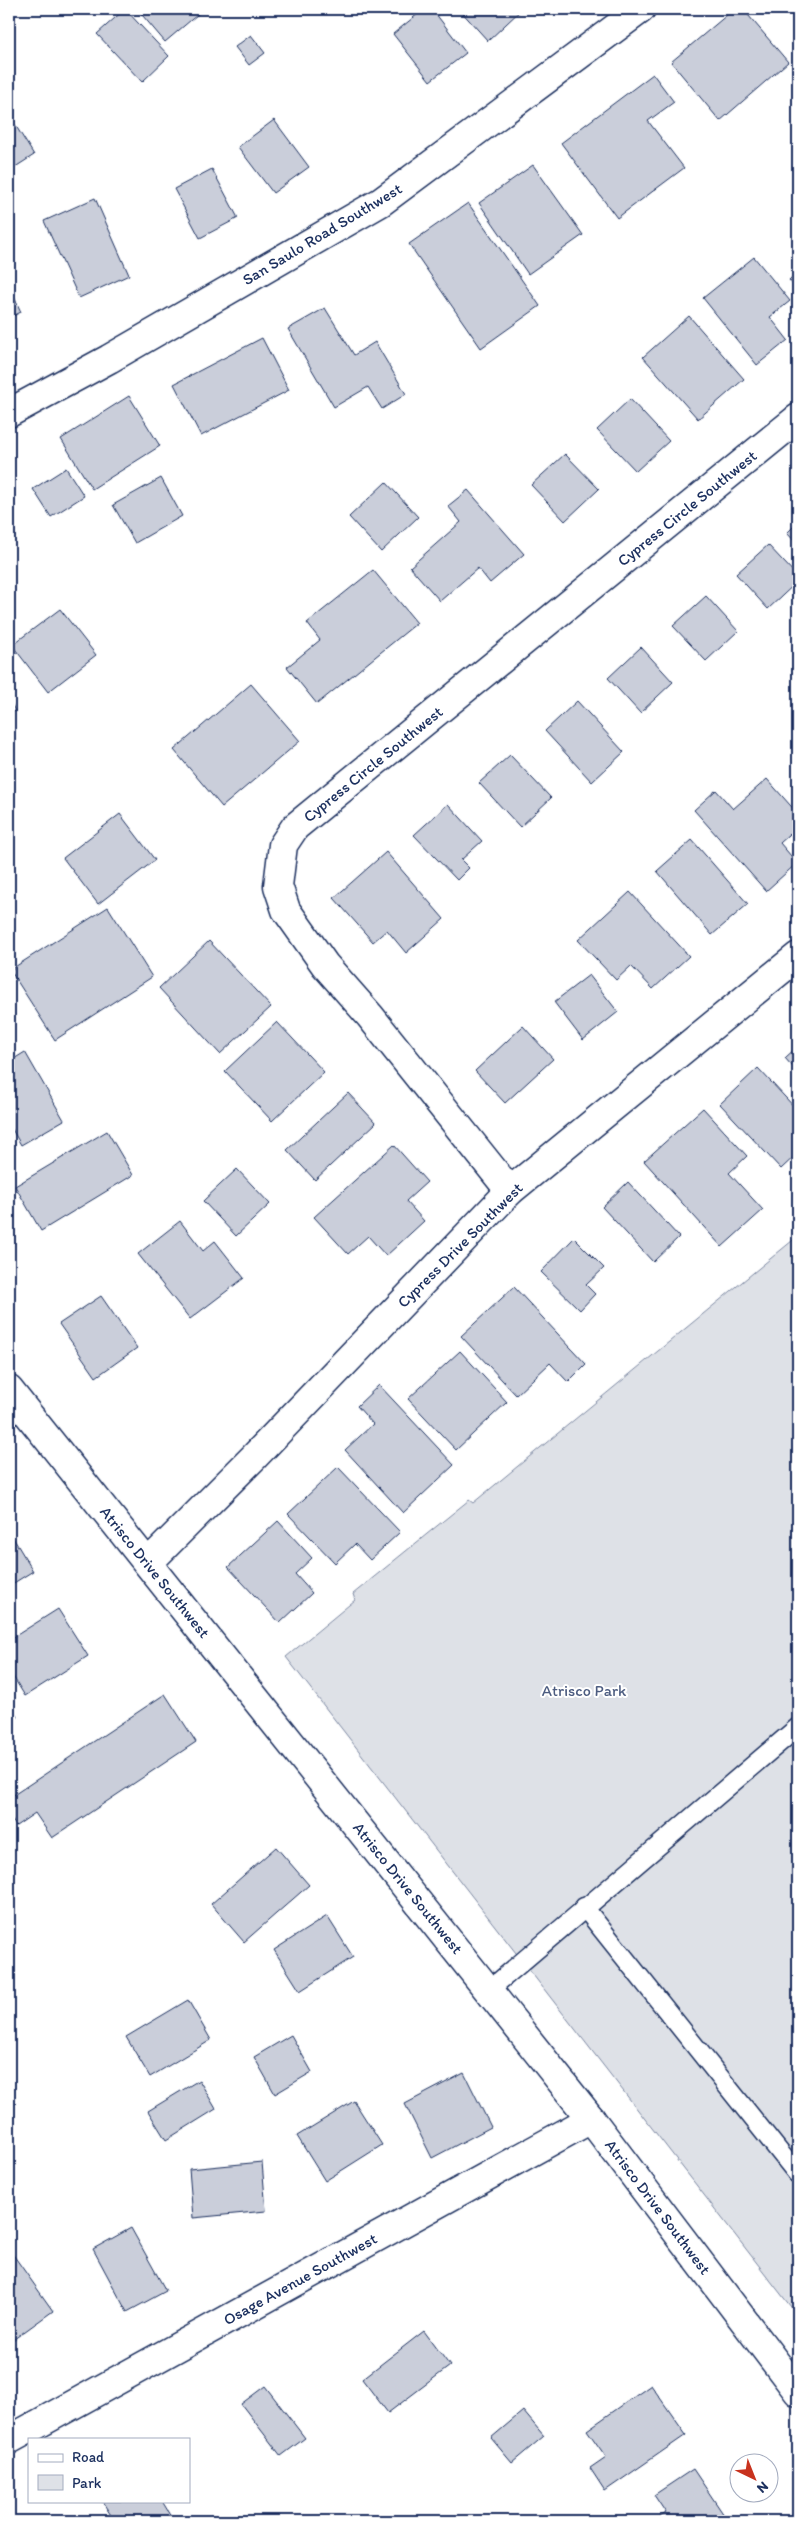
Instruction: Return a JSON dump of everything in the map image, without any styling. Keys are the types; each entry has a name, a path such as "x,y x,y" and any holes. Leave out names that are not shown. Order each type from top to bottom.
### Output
{"street":[{"name":"San Saulo Road Southwest","path":"9,413 109,359 381,202 641,9"},
{"name":"Cypress Circle Southwest","path":"510,1191 370,1016 325,964 286,910 278,886 283,845 295,827 798,418"},
{"name":"Cypress Drive Southwest","path":"148,1563 253,1458 510,1191 798,956"},
{"name":"Atrisco Drive Southwest","path":"9,1390 592,2119 798,2392"},
{"name":"Osage Avenue Southwest","path":"9,2440 592,2119"}],"lane":[{"path":"488,1990 798,1727"},
{"path":"584,1907 798,2175"}],"green space":[{"name":"Atrisco Park","path":"798,1236 798,2316 286,1657 355,1600 353,1594 469,1500 473,1503"}],"building":[{"path":"125,9 169,56 142,82 97,34"},
{"path":"137,9 204,9 165,42"},
{"path":"424,9 432,9 466,53 430,81 393,34"},
{"path":"459,9 522,9 488,41"},
{"path":"734,9 743,9 788,62 720,121 671,62"},
{"path":"251,35 265,53 249,65 235,47"},
{"path":"653,74 674,102 648,121 684,168 617,218 561,143"},
{"path":"9,115 34,155 9,171"},
{"path":"274,120 309,167 273,193 238,147"},
{"path":"533,165 583,235 528,274 479,203"},
{"path":"212,169 238,218 200,238 174,189"},
{"path":"95,198 129,275 79,298 44,221"},
{"path":"468,203 540,306 481,348 409,244"},
{"path":"754,257 790,301 770,317 788,340 757,365 703,298"},
{"path":"798,271 798,290 789,280"},
{"path":"9,286 21,312 9,318"},
{"path":"325,308 354,355 375,342 406,394 382,409 368,387 334,407 288,329"},
{"path":"689,316 744,379 698,419 643,357"},
{"path":"262,338 289,390 201,436 174,384"},
{"path":"129,396 160,446 92,489 61,439"},
{"path":"630,399 669,441 636,471 597,430"},
{"path":"565,454 599,489 565,521 531,485"},
{"path":"66,468 84,496 51,517 33,489"},
{"path":"161,478 182,516 135,543 113,505"},
{"path":"386,482 418,517 381,552 349,517"},
{"path":"468,490 524,554 490,583 478,568 440,601 410,567 461,522 448,506"},
{"path":"798,522 798,545 787,533"},
{"path":"768,545 798,577 798,581 768,609 736,574"},
{"path":"373,570 417,623 317,704 287,667 320,640 307,623"},
{"path":"706,596 738,631 706,661 673,626"},
{"path":"60,609 96,655 48,692 12,645"},
{"path":"641,647 673,682 640,713 608,678"},
{"path":"251,684 300,741 222,807 174,750"},
{"path":"9,699 15,711 9,714"},
{"path":"577,701 624,752 592,782 545,731"},
{"path":"510,755 551,798 520,827 479,783"},
{"path":"767,779 798,814 798,827 780,843 797,863 766,891 694,810 716,790 733,809"},
{"path":"448,804 482,841 461,860 469,868 457,880 414,835"},
{"path":"120,814 155,860 98,904 63,858"},
{"path":"692,840 748,904 712,935 657,871"},
{"path":"386,852 444,919 406,953 387,930 373,942 334,898"},
{"path":"630,892 689,956 653,989 631,966 616,980 578,940"},
{"path":"108,907 152,977 55,1040 10,970"},
{"path":"209,941 271,1007 220,1054 159,988"},
{"path":"589,975 618,1012 583,1040 554,1002"},
{"path":"277,1022 324,1072 272,1121 225,1071"},
{"path":"523,1026 553,1059 505,1103 475,1071"},
{"path":"798,1046 798,1073 785,1058"},
{"path":"25,1052 64,1120 21,1145 9,1124 9,1062"},
{"path":"758,1068 798,1111 798,1153 781,1169 720,1104"},
{"path":"348,1093 376,1123 315,1180 287,1150"},
{"path":"703,1108 747,1156 729,1173 763,1210 722,1247 644,1161"},
{"path":"107,1131 133,1175 41,1231 15,1186"},
{"path":"394,1145 427,1182 406,1201 424,1221 386,1256 368,1236 348,1254 314,1217"},
{"path":"237,1169 270,1204 236,1236 203,1201"},
{"path":"628,1182 679,1237 653,1262 602,1207"},
{"path":"180,1221 203,1251 215,1241 244,1278 190,1319 138,1254"},
{"path":"574,1238 604,1268 586,1285 595,1294 580,1310 541,1272"},
{"path":"514,1287 586,1364 568,1382 550,1363 516,1395 461,1336"},
{"path":"101,1296 137,1348 96,1377 59,1324"},
{"path":"460,1351 507,1402 456,1450 408,1399"},
{"path":"379,1385 454,1465 403,1513 345,1450 373,1424 357,1406"},
{"path":"338,1467 400,1532 370,1560 355,1544 335,1563 288,1514"},
{"path":"278,1521 312,1558 295,1574 312,1593 280,1623 228,1567"},
{"path":"9,1531 33,1571 9,1586"},
{"path":"58,1609 88,1656 25,1696 9,1670 9,1640"},
{"path":"165,1694 196,1742 52,1838 35,1813 16,1826 9,1816 9,1798"},
{"path":"9,1704 18,1717 9,1723"},
{"path":"276,1847 309,1885 244,1942 211,1904"},
{"path":"327,1916 353,1957 300,1991 274,1950"},
{"path":"188,2000 211,2040 150,2077 126,2037"},
{"path":"291,2035 312,2072 275,2094 254,2057"},
{"path":"464,2073 491,2127 432,2158 405,2104"},
{"path":"199,2080 216,2109 166,2140 148,2111"},
{"path":"354,2101 382,2145 325,2181 297,2136"},
{"path":"262,2162 266,2211 193,2218 189,2169"},
{"path":"131,2228 166,2291 127,2312 93,2249"},
{"path":"9,2249 53,2311 10,2342 9,2340"},
{"path":"424,2331 450,2366 388,2413 362,2379"},
{"path":"651,2385 686,2435 605,2491 590,2468 606,2457 587,2430"},
{"path":"265,2386 305,2438 281,2456 241,2404"},
{"path":"523,2411 544,2436 512,2463 491,2438"},
{"path":"693,2469 728,2521 654,2521 666,2513 654,2495"},
{"path":"103,2502 163,2502 174,2521 105,2521 112,2517"}]}
